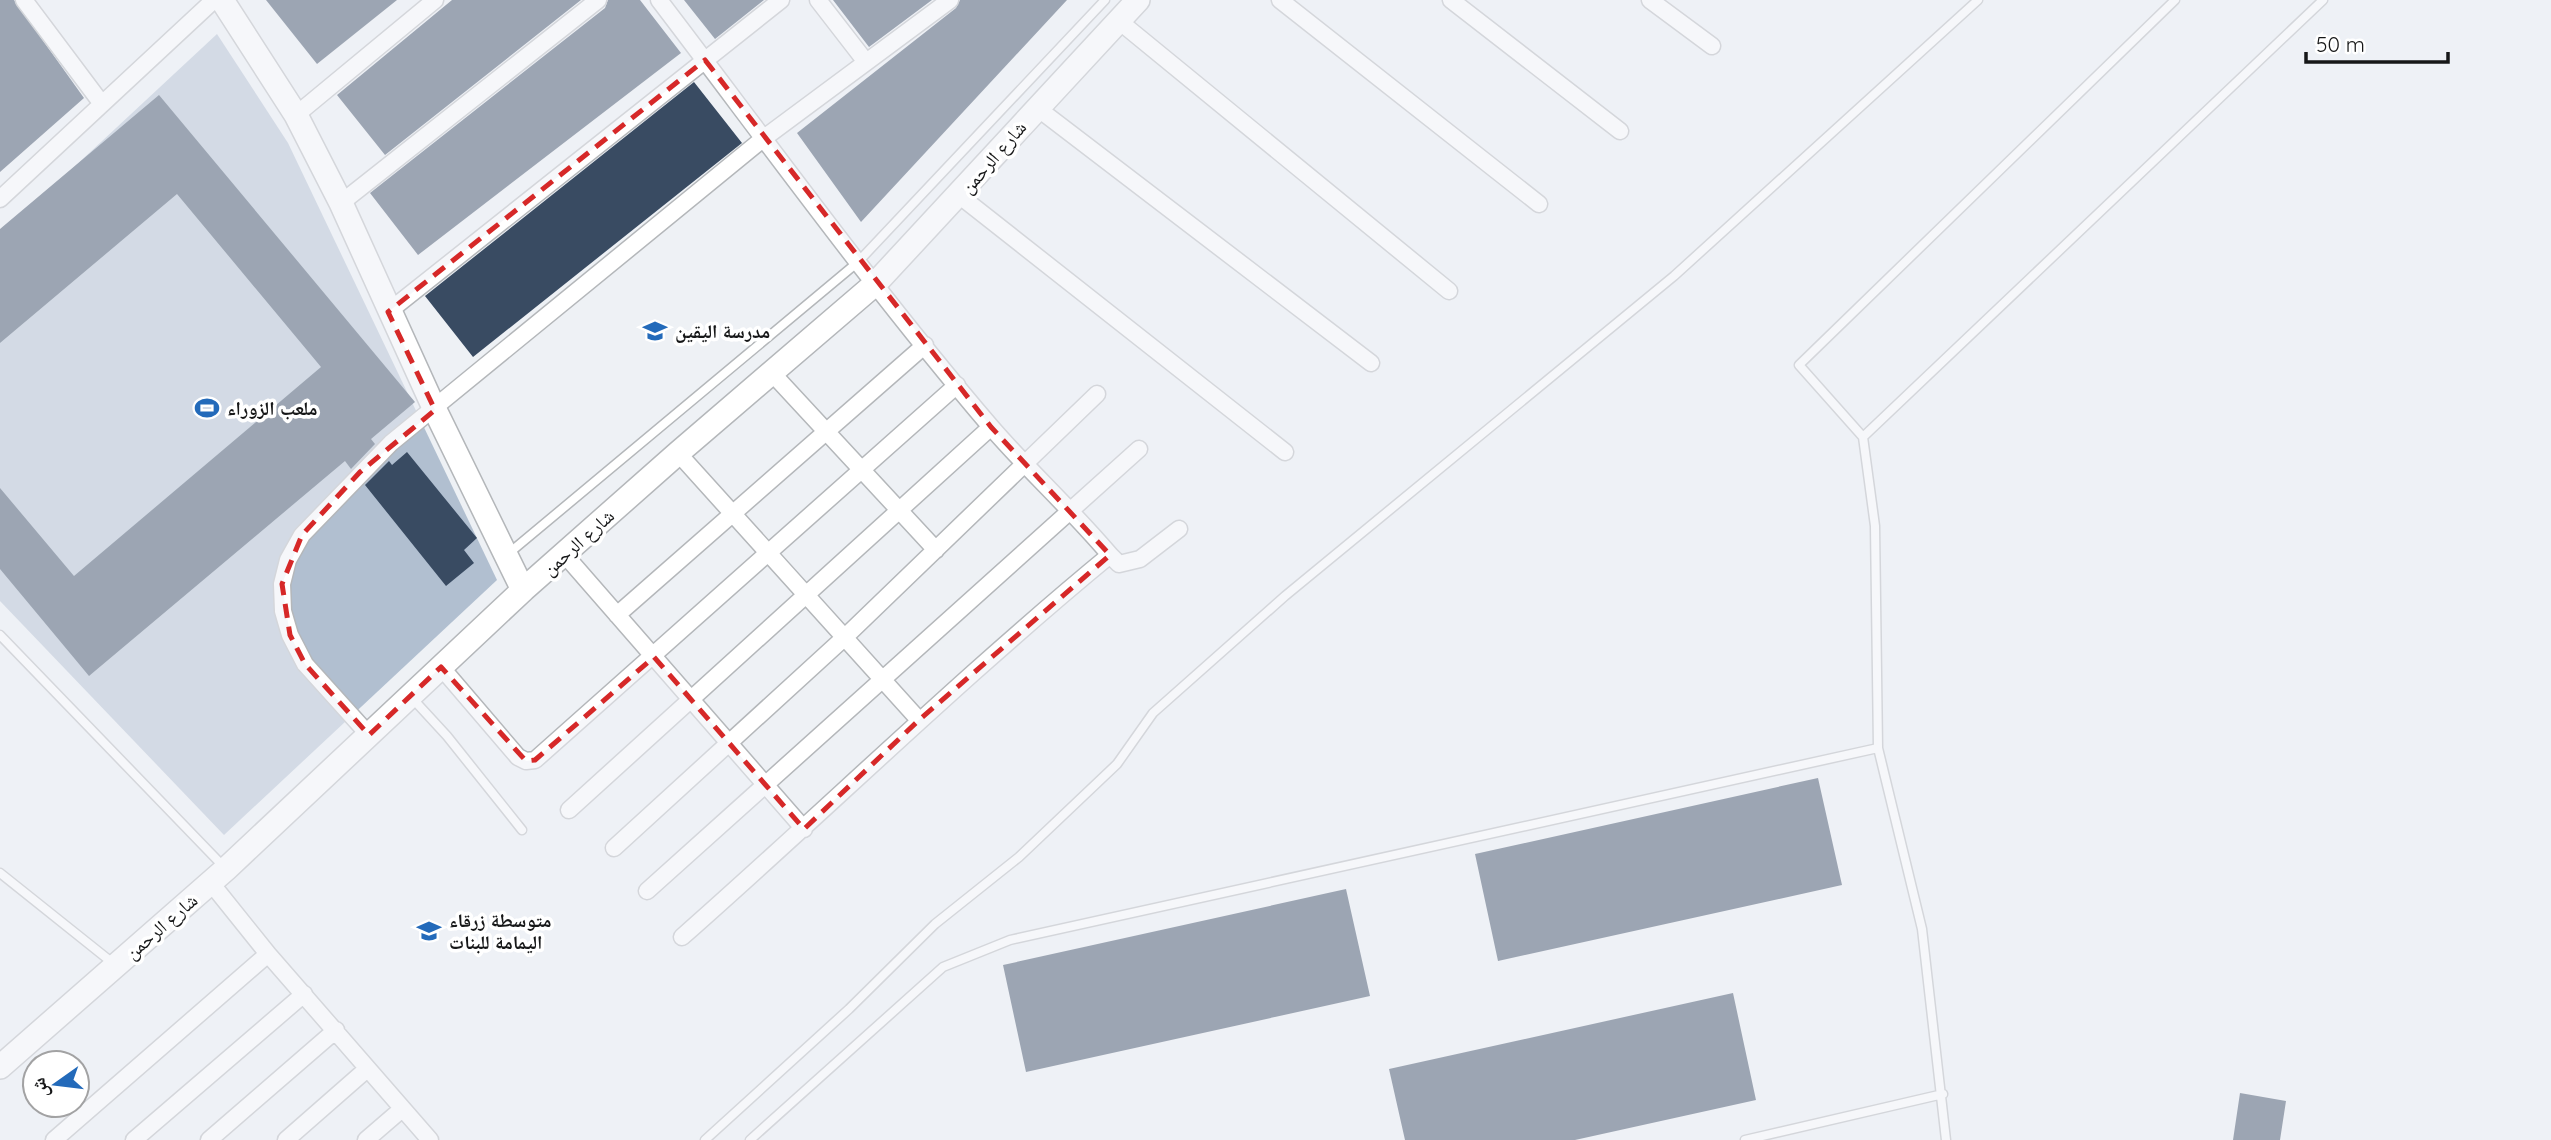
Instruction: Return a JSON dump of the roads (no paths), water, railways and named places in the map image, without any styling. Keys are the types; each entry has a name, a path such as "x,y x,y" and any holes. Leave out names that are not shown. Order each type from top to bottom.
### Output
{"street":[{"path":"24,0 102,104"},
{"path":"296,115 435,0"},
{"path":"341,204 598,0"},
{"path":"659,0 875,284 991,427 1073,511 1119,564 1130,564 1179,529"},
{"path":"388,312 780,0"},
{"path":"818,0 866,62"},
{"path":"369,735 304,664 290,635 283,611 282,584 288,560 302,535 360,472 391,443 435,410 764,138 950,0"},
{"name":"شارع الرحمن","path":"0,1067 218,876 523,590 875,284 960,196 1036,107 1138,0"},
{"path":"1280,0 1539,204"},
{"path":"1451,0 1620,131"},
{"path":"1650,0 1712,46"},
{"path":"0,199 102,104 227,3 296,115 341,204 388,312 523,590"},
{"path":"1119,21 1449,291"},
{"path":"1036,107 1371,363"},
{"path":"960,196 1285,452"},
{"path":"617,615 925,345"},
{"path":"772,373 936,550"},
{"path":"441,667 518,757 526,761 535,760 957,385"},
{"path":"614,848 845,637 1097,394"},
{"path":"569,810 991,427"},
{"path":"647,891 1139,449"},
{"path":"678,453 919,720"},
{"path":"565,555 804,829"},
{"path":"682,937 804,829 919,720 1111,555"},
{"path":"218,876 268,954 430,1140"},
{"path":"54,1140 268,954"},
{"path":"134,1140 304,994"},
{"path":"209,1140 336,1030"},
{"path":"286,1140 368,1069"},
{"path":"366,1140 402,1109"}],"lane":[{"path":"506,556 858,262 1105,0"},
{"path":"705,1140 849,1009 935,923 1019,857 1117,764 1153,713 1275,605 1674,276 1978,0"},
{"path":"1947,1140 1922,929 1878,748 1875,526 1863,437 1799,365 2175,0"},
{"path":"1863,437 2323,0"},
{"path":"0,635 218,876"},
{"path":"410,696 447,736 522,830"},
{"path":"750,1140 943,967 1010,940 1878,748"},
{"path":"0,873 9,877 116,966"},
{"path":"1745,1140 1943,1094"}],"place":[{"name":"مدرسة اليقين","path":"655,331"},
{"name":"ملعب الزوراء","path":"207,408"},
{"name":"متوسطة زرقاء اليمامة للبنات","path":"429,931"}]}
